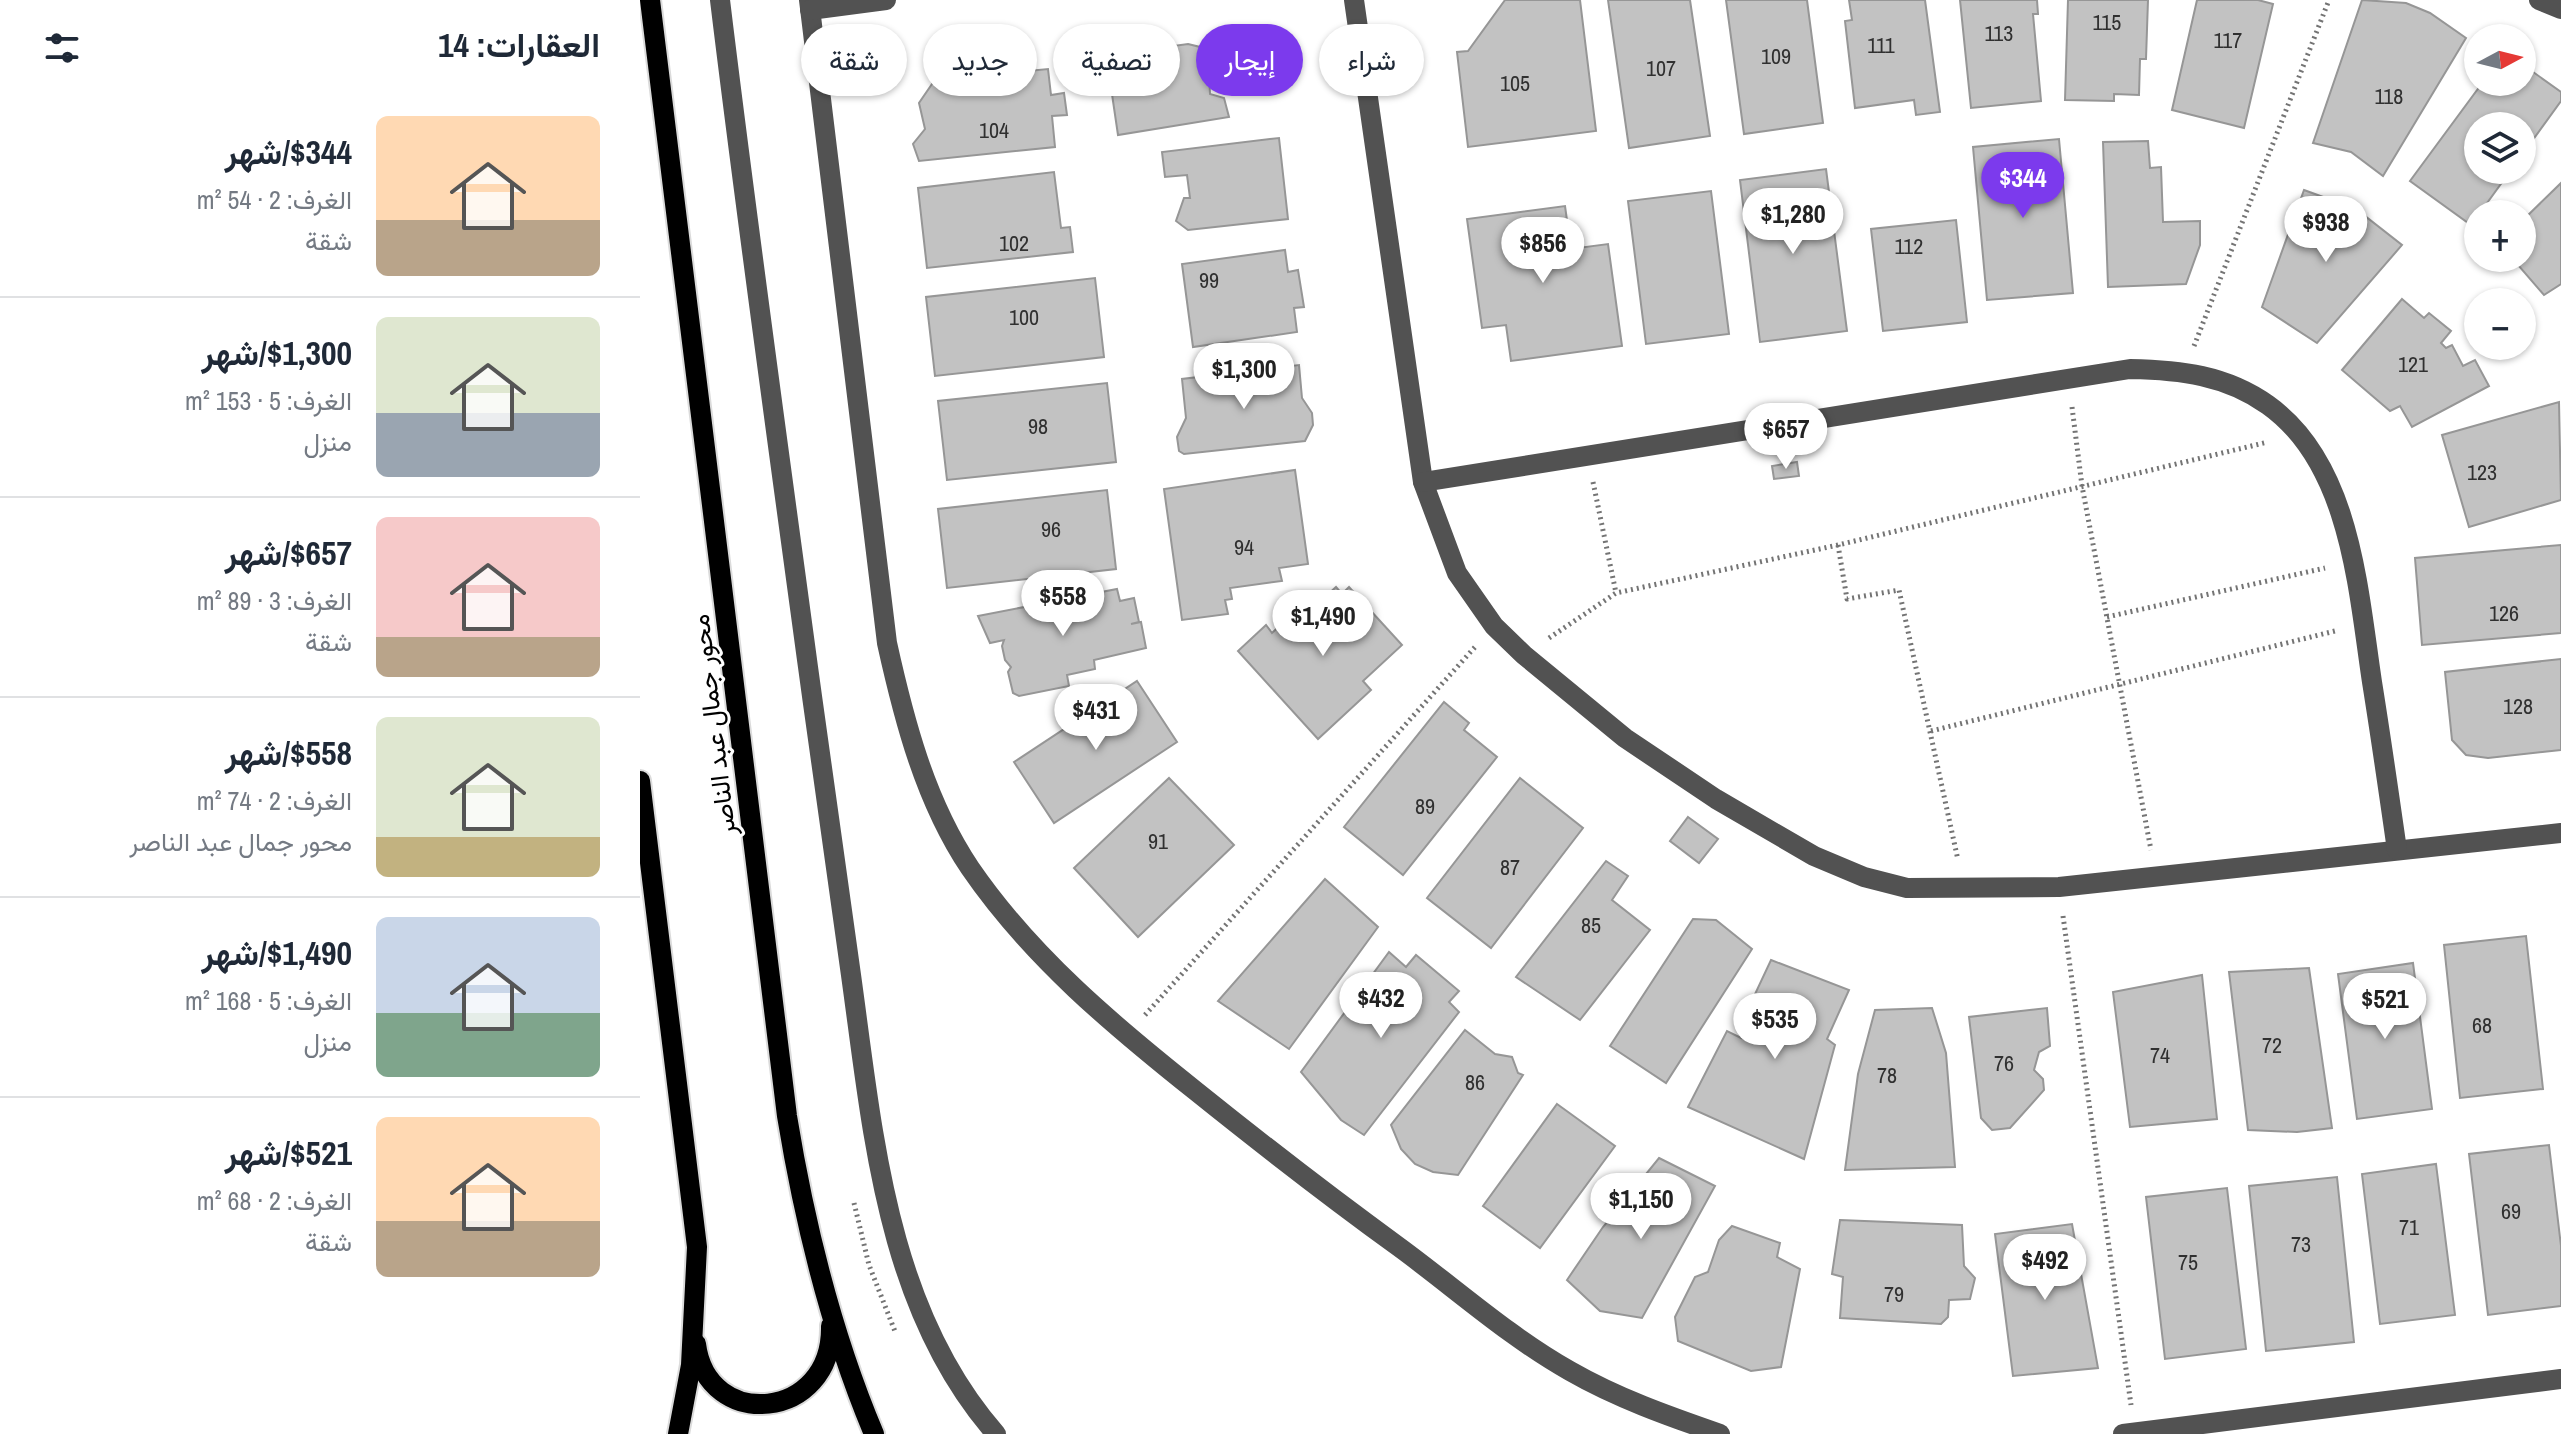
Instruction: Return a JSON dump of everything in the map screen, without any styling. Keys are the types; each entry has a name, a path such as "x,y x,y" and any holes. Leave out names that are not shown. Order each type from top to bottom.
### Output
{"main road":[{"name":"محور جمال عبد الناصر","path":"650,0 787,1116 810,1238 831,1314 874,1434"},
{"path":"640,781 693,1188 697,1247 694,1328 678,1434"},
{"path":"694,1328 697,1351 712,1381 739,1400 772,1404 788,1401 815,1381 829,1351 831,1314"}],"street":[{"path":"720,0 879,1167 907,1274 929,1327 956,1378 996,1434"},
{"path":"886,0 810,5 879,590 904,720 933,797 968,865 1007,919 1126,1036 1303,1177 1517,1338 1571,1372 1644,1408 1720,1434"},
{"path":"1354,0 1423,482 1457,573 1494,626 1524,655 1625,738 1716,799 1814,856 1864,877 1907,888 1964,891 2059,887 2561,833"},
{"path":"2539,0 2561,9"},
{"path":"1423,482 2130,369 2185,370 2242,390 2269,405 2300,435 2321,468 2338,508 2363,624 2397,850"},
{"path":"2129,1433 2561,1379"}],"path":[{"path":"2185,370 2329,0"},
{"path":"2068,379 2082,486 2156,877"},
{"path":"1524,655 1616,593 1838,545 2300,435"},
{"path":"1588,454 1616,593"},
{"path":"1838,545 1847,599 1899,590 1964,891"},
{"path":"2107,617 2352,562"},
{"path":"1931,731 2363,624"},
{"path":"1126,1036 1494,626"},
{"path":"2059,887 2129,1433"}],"building":[{"path":"1505,0 1580,0 1596,131 1468,147 1457,52 1468,51"},
{"path":"1608,0 1690,0 1710,136 1629,148"},
{"path":"1726,0 1807,0 1823,123 1744,134"},
{"path":"1849,0 1925,0 1940,112 1916,115 1914,100 1855,108 1845,21 1852,20"},
{"path":"1960,0 2037,0 2038,14 2033,14 2041,101 1971,108"},
{"path":"2068,0 2148,0 2146,59 2140,59 2139,95 2114,94 2114,101 2065,100"},
{"path":"2197,0 2258,0 2273,4 2244,128 2172,110"},
{"path":"2362,0 2406,3 2430,13 2464,37 2383,176 2351,152 2313,143"},
{"path":"1180,45 1196,46 1196,96 1224,98 1229,117 1118,135 1112,96 1180,96"},
{"path":"1048,69 1051,95 1064,96 1067,115 1052,116 1055,147 919,161 913,144 925,129 919,103 924,96 1037,96 1037,70"},
{"path":"2536,74 2561,92 2561,101 2536,136 2536,112 2464,112 2464,184 2501,184 2489,200 2464,200 2464,220 2410,181 2473,96 2536,96"},
{"path":"1279,138 1288,219 1188,230 1176,221 1184,198 1190,198 1187,175 1165,177 1162,152"},
{"path":"2059,139 2073,293 1987,300 1973,147"},
{"path":"2148,141 2150,168 2161,167 2163,222 2200,221 2200,245 2186,284 2108,287 2103,142"},
{"path":"1826,169 1847,331 1760,342 1740,180"},
{"path":"1054,172 1061,228 1070,227 1073,252 927,268 918,188"},
{"path":"2561,183 2561,284 2544,295 2524,272 2536,272 2536,207"},
{"path":"2304,190 2356,209 2402,245 2317,343 2262,307"},
{"path":"1711,191 1729,334 1646,344 1628,201"},
{"path":"1565,206 1571,249 1608,244 1622,346 1511,361 1506,325 1482,328 1467,219"},
{"path":"1956,220 1967,322 1883,331 1871,229"},
{"path":"1285,250 1288,272 1298,270 1304,307 1294,308 1297,332 1193,347 1182,264"},
{"path":"1095,278 1104,357 935,376 926,297"},
{"path":"2402,299 2424,318 2429,313 2451,331 2441,343 2446,348 2452,345 2463,366 2475,360 2489,386 2412,427 2400,406 2390,411 2342,370"},
{"path":"1299,365 1302,398 1312,413 1313,425 1305,441 1184,454 1179,451 1177,437 1186,418 1182,379"},
{"path":"1107,383 1116,462 947,480 938,401"},
{"path":"2559,402 2561,500 2469,527 2442,435"},
{"path":"1797,462 1799,476 1774,479 1772,466"},
{"path":"1295,470 1308,564 1279,568 1282,581 1230,588 1232,599 1225,600 1228,614 1182,620 1164,489"},
{"path":"1107,490 1116,569 947,588 938,509"},
{"path":"2561,545 2561,633 2422,645 2415,558"},
{"path":"1336,587 1342,594 1349,587 1402,645 1363,681 1371,690 1318,739 1238,651 1266,625 1272,633 1293,613 1299,621"},
{"path":"1117,589 1120,601 1134,598 1139,622 1131,624 1141,622 1146,648 1094,660 1095,669 1067,675 1069,686 1019,696 1013,693 1008,672 1011,667 1005,660 1002,646 1004,640 990,643 978,616"},
{"path":"2561,659 2561,750 2488,758 2466,755 2452,740 2445,672"},
{"path":"1137,681 1177,742 1054,823 1014,762"},
{"path":"1444,702 1469,723 1464,730 1497,757 1403,875 1344,827"},
{"path":"1169,778 1234,845 1138,937 1074,868"},
{"path":"1520,778 1583,828 1491,948 1427,898"},
{"path":"1688,817 1718,839 1699,863 1670,841"},
{"path":"1606,861 1628,876 1612,900 1650,930 1580,1020 1516,977"},
{"path":"1325,879 1378,927 1289,1049 1218,1001"},
{"path":"1693,919 1716,920 1752,949 1666,1083 1610,1046"},
{"path":"2526,936 2543,1089 2460,1098 2444,945"},
{"path":"1389,952 1406,967 1416,955 1459,991 1449,1002 1459,1012 1364,1135 1341,1120 1301,1072"},
{"path":"1771,960 1849,990 1827,1039 1835,1045 1804,1159 1688,1107 1727,1031 1741,1038 1748,1009"},
{"path":"2413,963 2432,1109 2357,1119 2338,974"},
{"path":"2309,968 2332,1128 2297,1132 2248,1130 2229,972"},
{"path":"2202,975 2217,1119 2130,1127 2113,992"},
{"path":"1932,1008 1946,1053 1955,1167 1845,1170 1858,1074 1875,1010"},
{"path":"2047,1008 2050,1046 2039,1052 2034,1070 2043,1079 2044,1090 2010,1128 1992,1130 1981,1118 1969,1017"},
{"path":"1465,1030 1495,1054 1512,1057 1518,1073 1523,1075 1458,1175 1433,1172 1415,1164 1401,1149 1391,1125"},
{"path":"1557,1104 1615,1146 1540,1248 1483,1206"},
{"path":"2549,1145 2561,1246 2561,1306 2488,1315 2469,1154"},
{"path":"1659,1158 1715,1186 1642,1318 1600,1311 1567,1280 1603,1227"},
{"path":"2436,1164 2455,1315 2380,1324 2362,1174"},
{"path":"2337,1177 2354,1342 2266,1351 2249,1186"},
{"path":"2227,1188 2246,1349 2165,1359 2146,1197"},
{"path":"1840,1220 1962,1225 1964,1266 1975,1278 1970,1299 1949,1300 1948,1317 1941,1324 1840,1318 1843,1277 1832,1274"},
{"path":"2072,1224 2098,1368 2013,1376 1995,1234"},
{"path":"1732,1226 1780,1243 1777,1257 1800,1269 1781,1367 1751,1371 1678,1341 1675,1317 1695,1277 1708,1272 1719,1240"}]}
